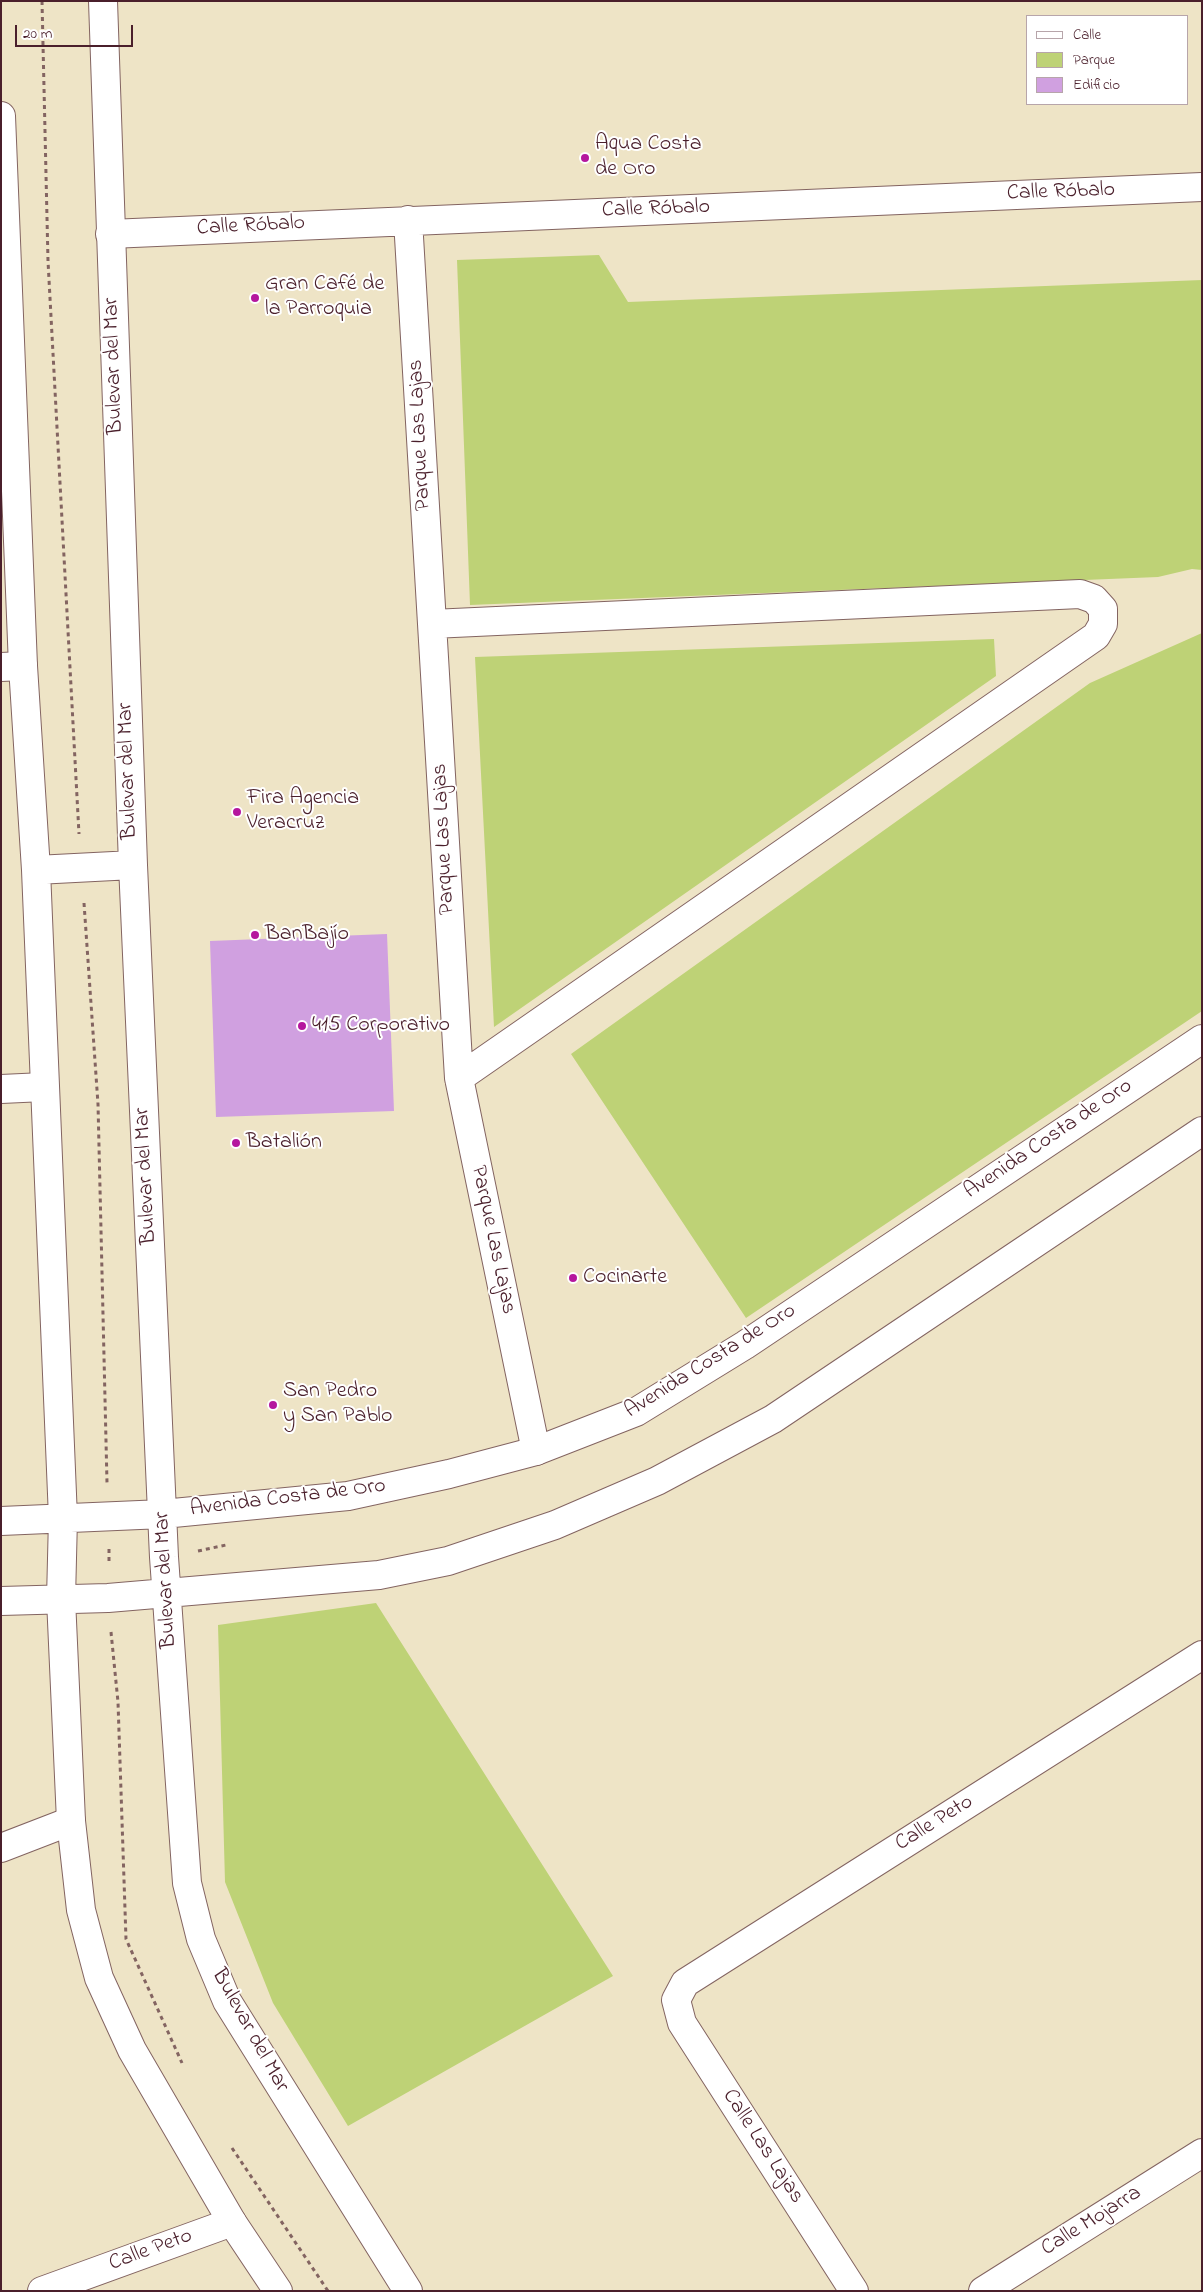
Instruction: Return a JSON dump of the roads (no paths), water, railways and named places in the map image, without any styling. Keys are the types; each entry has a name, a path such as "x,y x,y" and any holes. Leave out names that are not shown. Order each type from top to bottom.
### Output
{"street":[{"name":"Bulevar del Mar","path":"103,1 133,865 166,1593 187,1884 201,1939 231,2008 408,2291"},
{"path":"1,116 12,666 36,870 63,1518 61,1599 71,1821 81,1910 99,1978 132,2050 232,2222 278,2291"},
{"name":"Calle Róbalo","path":"110,234 1202,187"},
{"name":"Parque Las Lajas","path":"408,220 459,1078 536,1451"},
{"path":"432,624 1080,594 1094,599 1102,610 1103,624 1096,636 459,1078"},
{"path":"36,870 133,865"},
{"name":"Avenida Costa de Oro","path":"1,1521 163,1514 348,1496 449,1474 536,1451 636,1412 736,1350 1202,1039"},
{"path":"1,1089 44,1087"},
{"path":"1,1601 108,1598 379,1575 448,1561 555,1524 657,1481 774,1419 1202,1131"},
{"name":"Calle Peto","path":"676,2000 686,1982 1202,1655"},
{"path":"1,1848 71,1821"},
{"name":"Calle Las Lajas","path":"676,2000 682,2023 854,2291"},
{"name":"Calle Mojarra","path":"983,2291 1202,2153"},
{"name":"Calle Peto","path":"42,2291 232,2222"}],"place":[{"name":"Aqua Costa de Oro","path":"585,158"},
{"name":"Gran Café de la Parroquia","path":"255,298"},
{"name":"Fira Agencia Veracruz","path":"237,812"},
{"name":"BanBajío","path":"255,935"},
{"name":"415 Corporativo","path":"302,1026"},
{"name":"Batalión","path":"236,1143"},
{"name":"Cocinarte","path":"573,1278"},
{"name":"San Pedro y San Pablo","path":"273,1405"}]}
